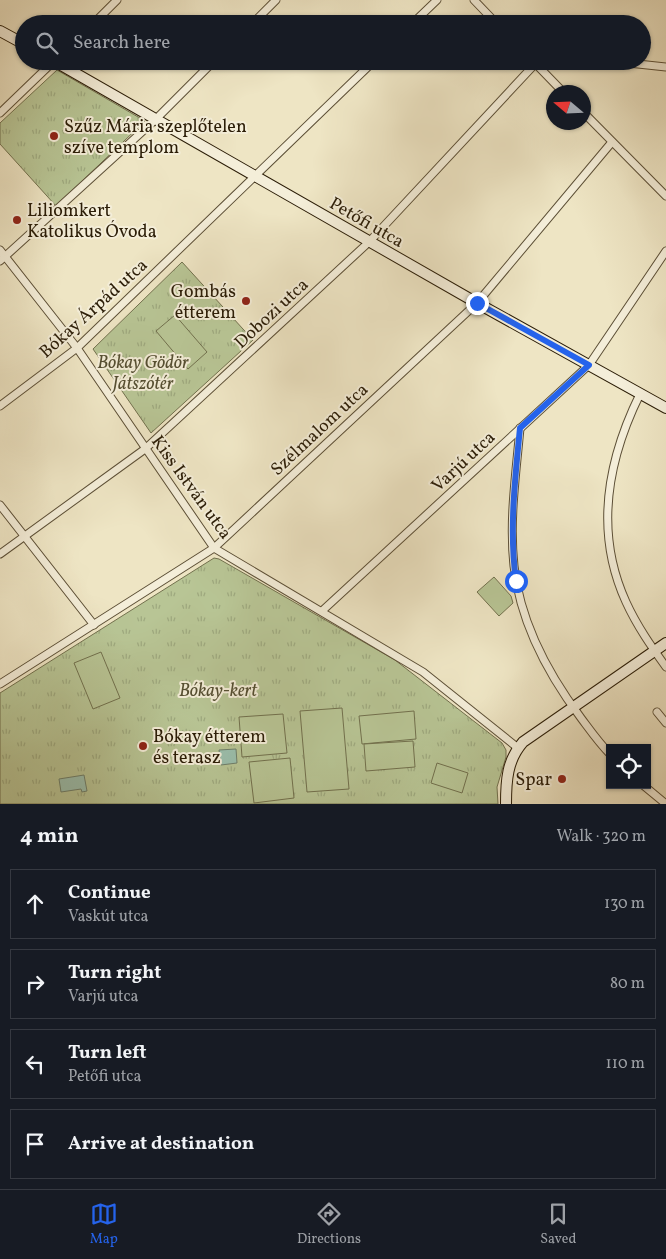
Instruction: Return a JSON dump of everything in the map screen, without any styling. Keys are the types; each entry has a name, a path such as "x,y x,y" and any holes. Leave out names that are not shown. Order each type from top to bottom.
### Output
{"main road":[{"path":"0,31 15,39"},
{"name":"Petőfi utca","path":"69,70 477,303 666,408"},
{"path":"506,804 508,771 518,748 529,737 666,643"}],"street":[{"path":"102,15 117,0"},
{"path":"261,15 276,0"},
{"path":"421,15 437,0"},
{"path":"474,0 488,15"},
{"path":"651,66 666,68"},
{"path":"0,113 45,70"},
{"path":"3,259 155,120 205,70"},
{"name":"Bókay Árpád utca","path":"0,406 77,348 365,70"},
{"name":"Dobozi utca","path":"0,554 145,449 370,242 527,70"},
{"path":"542,70 557,85"},
{"path":"591,120 666,196"},
{"name":"Szélmalom utca","path":"0,684 214,548 477,303 612,142"},
{"name":"Kiss István utca","path":"0,250 3,259 77,348 214,548 423,672 518,748"},
{"name":"Varjú utca","path":"322,611 589,365 666,250"},
{"path":"640,394 617,448 610,477 607,507 608,538 619,587 635,620 666,667"},
{"path":"520,428 513,529 514,566 522,607 544,662 573,706 606,749"},
{"path":"0,505 94,625"},
{"path":"657,712 666,723"},
{"path":"648,789 666,804"}],"green space":[{"path":"57,70 145,121 56,206 0,144 0,123"},
{"name":"Bókay Gödör Játszótér","path":"182,262 253,340 151,433 93,349"},
{"path":"175,315 207,352 188,369 156,331"},
{"name":"Bókay-kert","path":"214,558 219,559 395,660 502,743 506,750 506,757 497,787 498,804 0,804 0,693"},
{"path":"494,577 511,596 513,603 499,616 477,592"},
{"path":"101,652 120,698 93,709 74,663"},
{"path":"342,708 349,789 307,792 300,711"},
{"path":"414,711 416,739 362,744 359,716"},
{"path":"283,714 287,753 242,757 239,717"},
{"path":"413,741 415,767 366,771 364,744"},
{"path":"290,758 294,798 254,803 249,762"},
{"path":"437,763 468,773 462,793 431,783"}],"shaded area":[{"path":"236,749 237,763 221,765 219,750"},
{"path":"84,775 87,791 82,792 81,789 61,792 59,779"}],"place":[{"name":"Szűz Mária szeplőtelen szíve templom","path":"54,136"},
{"name":"Liliomkert Katolikus Óvoda","path":"17,220"},
{"name":"Gombás étterem","path":"246,301"},
{"name":"Bókay étterem és terasz","path":"143,746"},
{"name":"Spar","path":"562,779"}],"route":[{"path":"477,303 589,365 520,428 513,529 516,581"}]}
